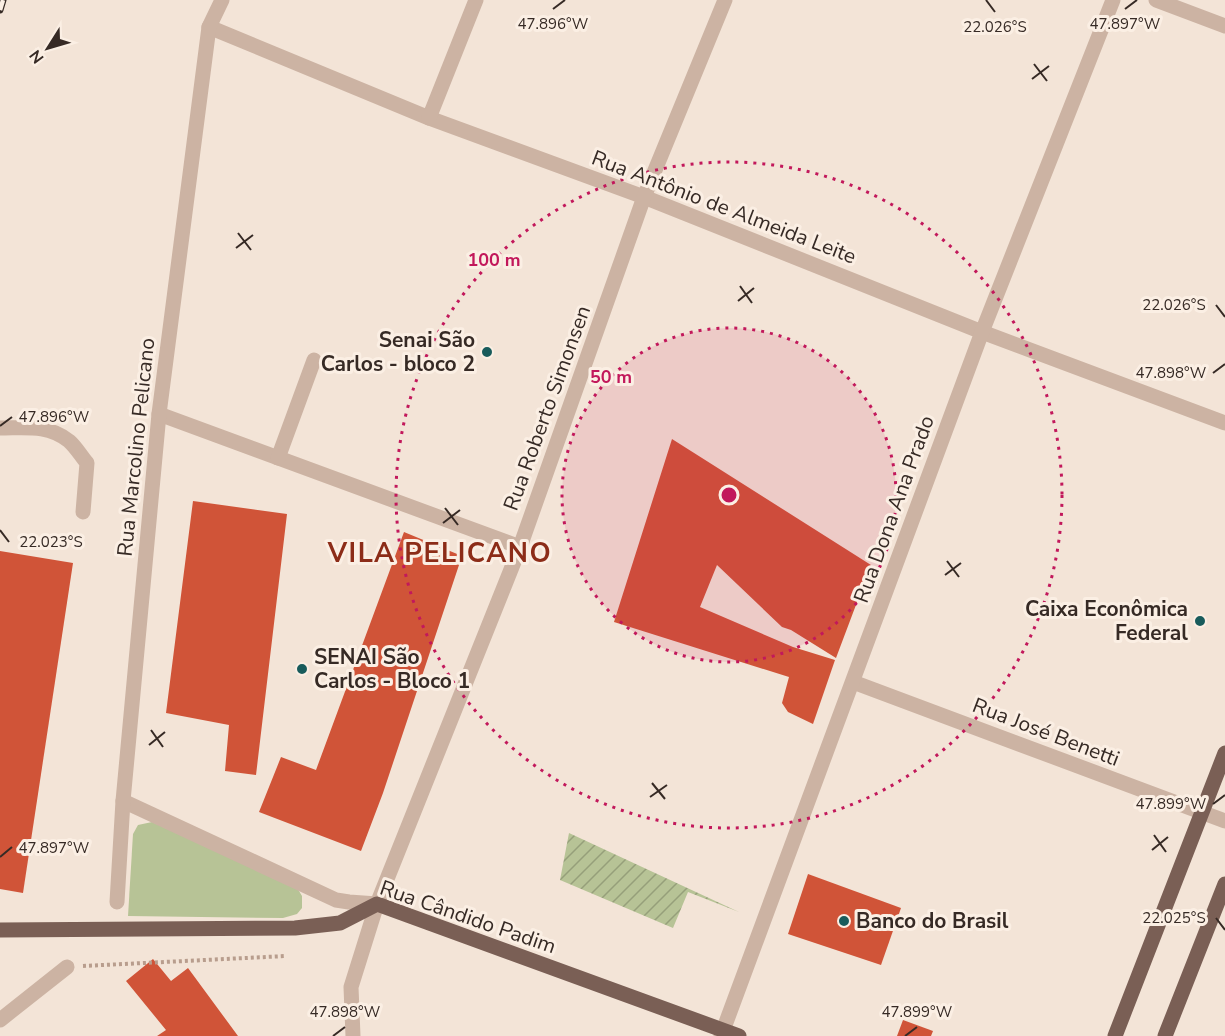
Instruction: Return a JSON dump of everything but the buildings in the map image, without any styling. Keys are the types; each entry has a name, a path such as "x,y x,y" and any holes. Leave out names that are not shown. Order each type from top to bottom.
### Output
{"main road":[{"path":"1115,1036 1225,753"},
{"path":"1165,1036 1225,884"},
{"path":"0,930 295,928 340,923 377,904"},
{"name":"Rua Cândido Padim","path":"377,904 722,1033 739,1036"}],"street":[{"name":"Rua Marcolino Pelicano","path":"117,902 123,801 159,414 209,27 222,0"},
{"path":"429,118 476,0"},
{"name":"Rua Roberto Simonsen","path":"353,1036 351,987 377,904 520,548 644,197 725,0"},
{"name":"Rua Dona Ana Prado","path":"722,1033 982,332 1113,0"},
{"path":"1156,0 1225,26"},
{"name":"Rua Antônio de Almeida Leite","path":"209,27 429,118 644,197 982,332 1225,423"},
{"path":"278,458 314,360"},
{"path":"159,414 520,548"},
{"path":"0,429 40,428 56,433 70,442 87,463 84,512"},
{"name":"Rua José Benetti","path":"853,682 1225,821"},
{"name":"Rua Cândido Padim","path":"123,801 336,900 377,904"},
{"path":"0,1020 67,967"}],"path":[{"path":"67,967 286,956"}],"green space":[{"path":"152,822 296,886 302,896 302,908 297,914 283,918 128,916 133,834 138,825"},
{"path":"569,833 739,912 688,892 673,928 560,880"}],"railway":[{"path":"0,10 3,0"}],"place":[{"name":"Senai São Carlos - bloco 2","path":"487,352"},
{"name":"Caixa Econômica Federal","path":"1200,621"},
{"name":"SENAI São Carlos - Bloco 1","path":"302,669"},
{"name":"Banco do Brasil","path":"844,921"}],"district":[{"name":"VILA PELICANO","path":"440,553"}]}
